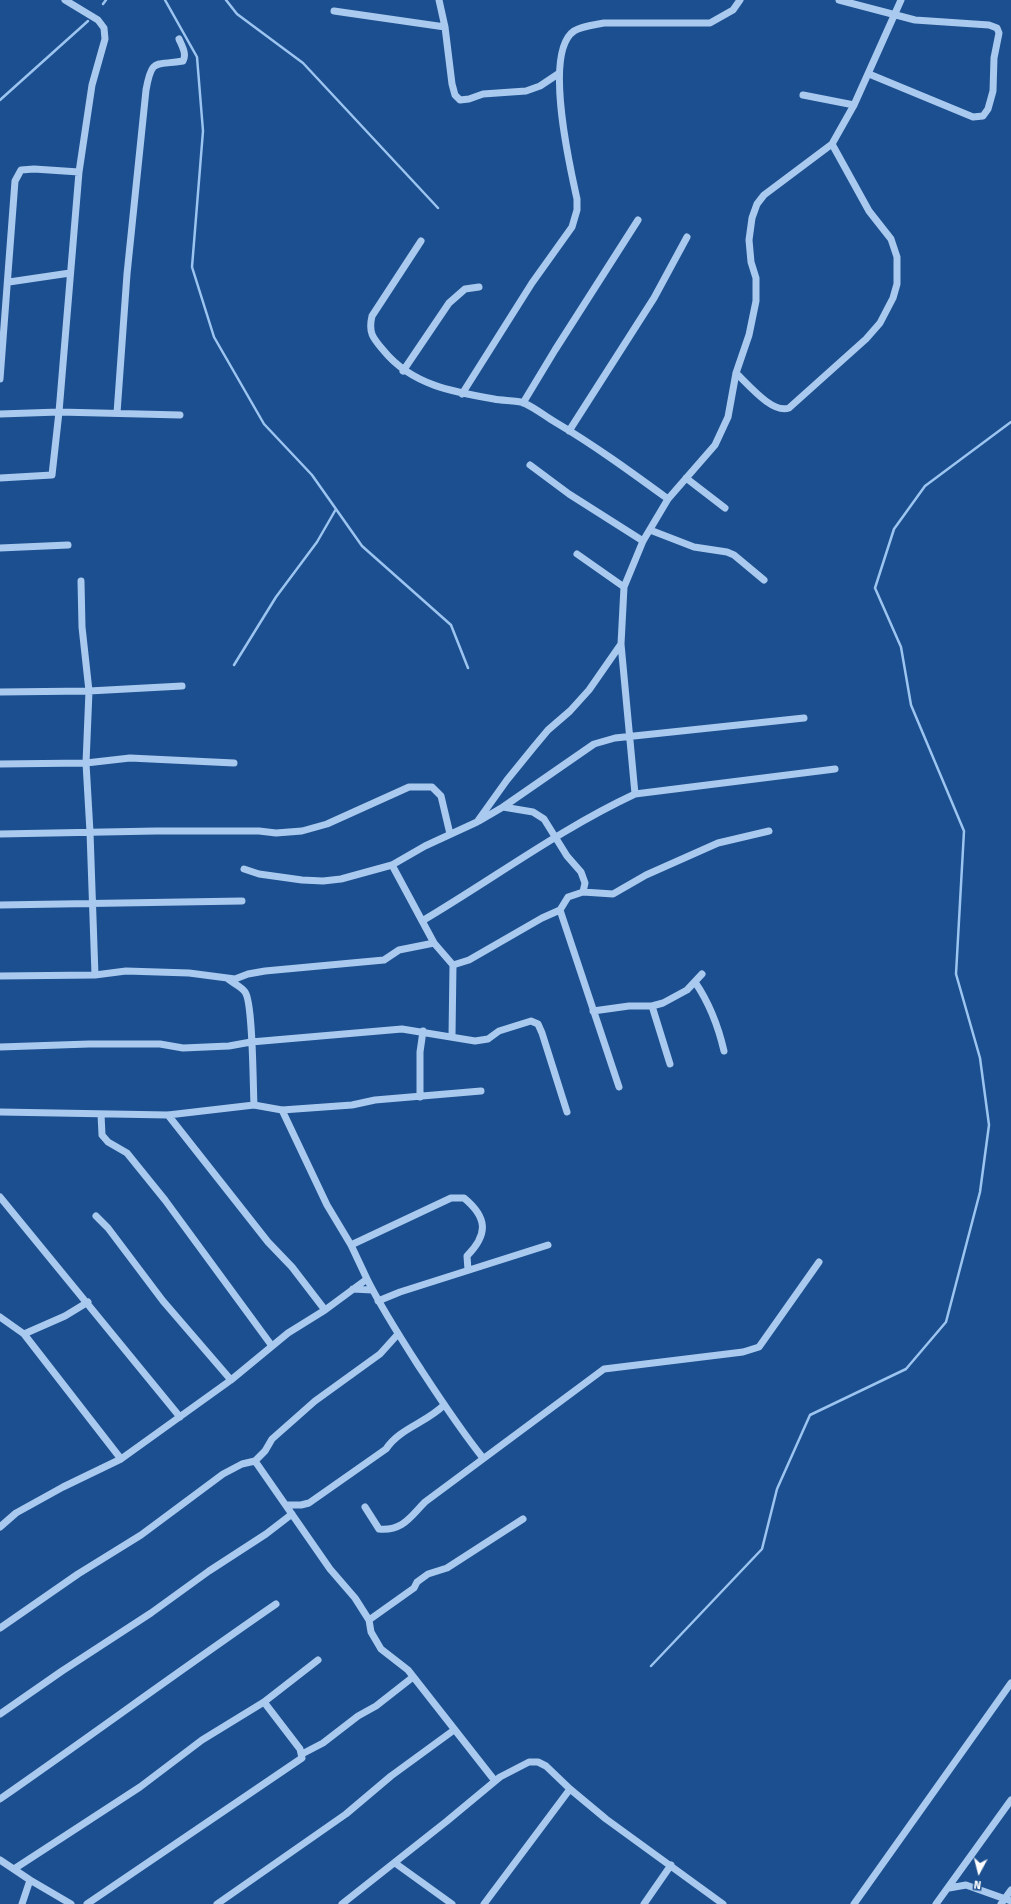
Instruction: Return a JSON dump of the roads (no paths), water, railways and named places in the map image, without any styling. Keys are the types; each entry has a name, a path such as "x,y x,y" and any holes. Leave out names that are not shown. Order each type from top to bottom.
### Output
{"street":[{"path":"0,478 52,475 59,412 78,172 92,85 106,39 104,28 98,20 65,0"},
{"path":"439,0 445,27 452,84 455,95 460,100 469,100 483,94 526,91 540,86 558,74"},
{"path":"462,394 532,282 572,227 577,210 577,199 561,112 558,74 564,46 573,32 604,23 710,23 733,10 740,0"},
{"path":"839,0 915,20 989,25 998,28 1000,33 994,58 993,91 988,109 983,116 973,117 869,74"},
{"path":"635,794 621,644 624,586 644,541 668,498 715,445 724,428 736,373 749,335 756,301 756,278 751,262 749,240 752,218 757,204 764,196 832,144 854,105 869,74 901,0"},
{"path":"334,11 445,27"},
{"path":"117,413 126,274 146,90 149,73 154,65 161,62 183,61 184,53 179,39"},
{"path":"803,95 854,105"},
{"path":"736,373 774,407 784,410 789,408 866,339 880,323 893,298 897,284 898,271 897,257 891,239 869,211 832,144"},
{"path":"0,379 9,282 15,182 21,170 34,169 78,172"},
{"path":"523,403 638,220"},
{"path":"570,430 654,298 688,237"},
{"path":"421,241 372,316 369,327 373,338 403,371 419,380 462,394 523,403 570,430 668,498"},
{"path":"9,282 70,273"},
{"path":"403,371 449,302 465,289 479,287"},
{"path":"0,414 59,412 180,415"},
{"path":"530,465 569,494 644,541"},
{"path":"686,478 725,508"},
{"path":"650,530 694,547 727,552 734,555 764,580"},
{"path":"0,548 68,545"},
{"path":"577,554 624,586"},
{"path":"81,581 82,627 89,691 86,763 95,975"},
{"path":"477,822 506,780 533,748 589,690 621,644"},
{"path":"0,692 89,691 182,686"},
{"path":"244,869 274,877 323,881 357,875 392,865 425,846 477,822 594,744 615,738 804,718"},
{"path":"0,764 86,763 130,758 234,762"},
{"path":"422,921 468,894 556,837 610,805 635,794 835,769"},
{"path":"0,834 156,831 276,833 302,831 327,824 408,787 432,787 441,796 450,834"},
{"path":"503,806 538,815 544,819 567,856 581,872 585,883 583,892"},
{"path":"453,964 469,960 542,918 560,910 568,898 583,892 613,894 646,876 718,843 769,831"},
{"path":"392,865 434,943 453,964 452,1036"},
{"path":"0,904 93,904 242,900"},
{"path":"560,910 619,1087"},
{"path":"0,976 95,975 126,971 189,974 235,980 248,974 265,971 376,962 384,960 399,950 434,943"},
{"path":"593,1011 629,1006 652,1006 675,997 687,990 702,974"},
{"path":"228,979 245,991 248,997 251,1018 254,1106"},
{"path":"695,982 706,998 713,1013 724,1051"},
{"path":"652,1006 670,1064"},
{"path":"0,1047 131,1044 160,1044 183,1048 229,1046 251,1042 402,1029 423,1031 475,1041 488,1039 499,1032 531,1021 538,1024 554,1067 567,1112"},
{"path":"420,1097 420,1052 423,1031"},
{"path":"0,1112 168,1115 254,1106 282,1110 352,1105 374,1100 481,1091"},
{"path":"282,1110 327,1204 351,1245 378,1301 444,1405 483,1458"},
{"path":"101,1114 102,1135 108,1142 127,1153 165,1200 272,1346"},
{"path":"168,1115 268,1242 292,1267 325,1310"},
{"path":"0,1197 88,1302 180,1417"},
{"path":"351,1245 451,1198 464,1198 474,1206 484,1225 481,1240 467,1256 468,1270"},
{"path":"96,1216 108,1228 163,1301 230,1380"},
{"path":"378,1301 400,1292 548,1245"},
{"path":"365,1507 379,1529 391,1530 404,1524 425,1502 604,1369 743,1352 759,1347 819,1262"},
{"path":"0,1527 16,1513 63,1487 121,1459 230,1380 288,1333 325,1310 367,1279"},
{"path":"353,1289 372,1290"},
{"path":"24,1334 65,1316 88,1302"},
{"path":"0,1317 24,1334 121,1459"},
{"path":"0,1628 78,1574 141,1535 223,1474 242,1464 255,1461 265,1451 272,1439 315,1401 380,1354 398,1334"},
{"path":"286,1505 301,1505 309,1503 386,1449 392,1440 427,1419 444,1405"},
{"path":"255,1461 336,1578 355,1598 369,1620 371,1632 381,1649 408,1670 495,1781"},
{"path":"0,1714 62,1670 151,1613 209,1571 266,1534 292,1514"},
{"path":"369,1620 414,1588 417,1582 428,1574 447,1568 523,1519"},
{"path":"0,1799 172,1676 276,1604"},
{"path":"14,1869 140,1787 202,1740 264,1702 318,1660"},
{"path":"87,1904 298,1762 302,1758 302,1754 323,1743 358,1716 376,1706 413,1677"},
{"path":"854,1904 1011,1683"},
{"path":"264,1702 302,1754"},
{"path":"216,1904 346,1814 391,1776 454,1730"},
{"path":"342,1904 368,1882 395,1864 495,1781 529,1762 538,1762 546,1766 570,1789 631,1837 671,1865 720,1903"},
{"path":"484,1904 570,1789"},
{"path":"936,1904 1011,1800"},
{"path":"0,1860 71,1904"},
{"path":"395,1864 452,1904"},
{"path":"644,1904 671,1865"},
{"path":"22,1904 30,1880"},
{"path":"949,1888 966,1885 1006,1901 1011,1890"}],"waterway":[{"path":"103,4 106,0"},
{"path":"165,0 197,57 203,131 192,267 214,337 264,424 312,475 362,546 451,625 468,668"},
{"path":"226,0 237,14 303,63 438,208"},
{"path":"0,100 88,21"},
{"path":"651,1666 762,1549 777,1489 810,1415 906,1369 946,1322 980,1192 989,1125 980,1058 956,974 964,831 911,705 901,647 875,588 894,529 925,486 1011,422"},
{"path":"234,665 276,597 317,542 336,509"}]}
